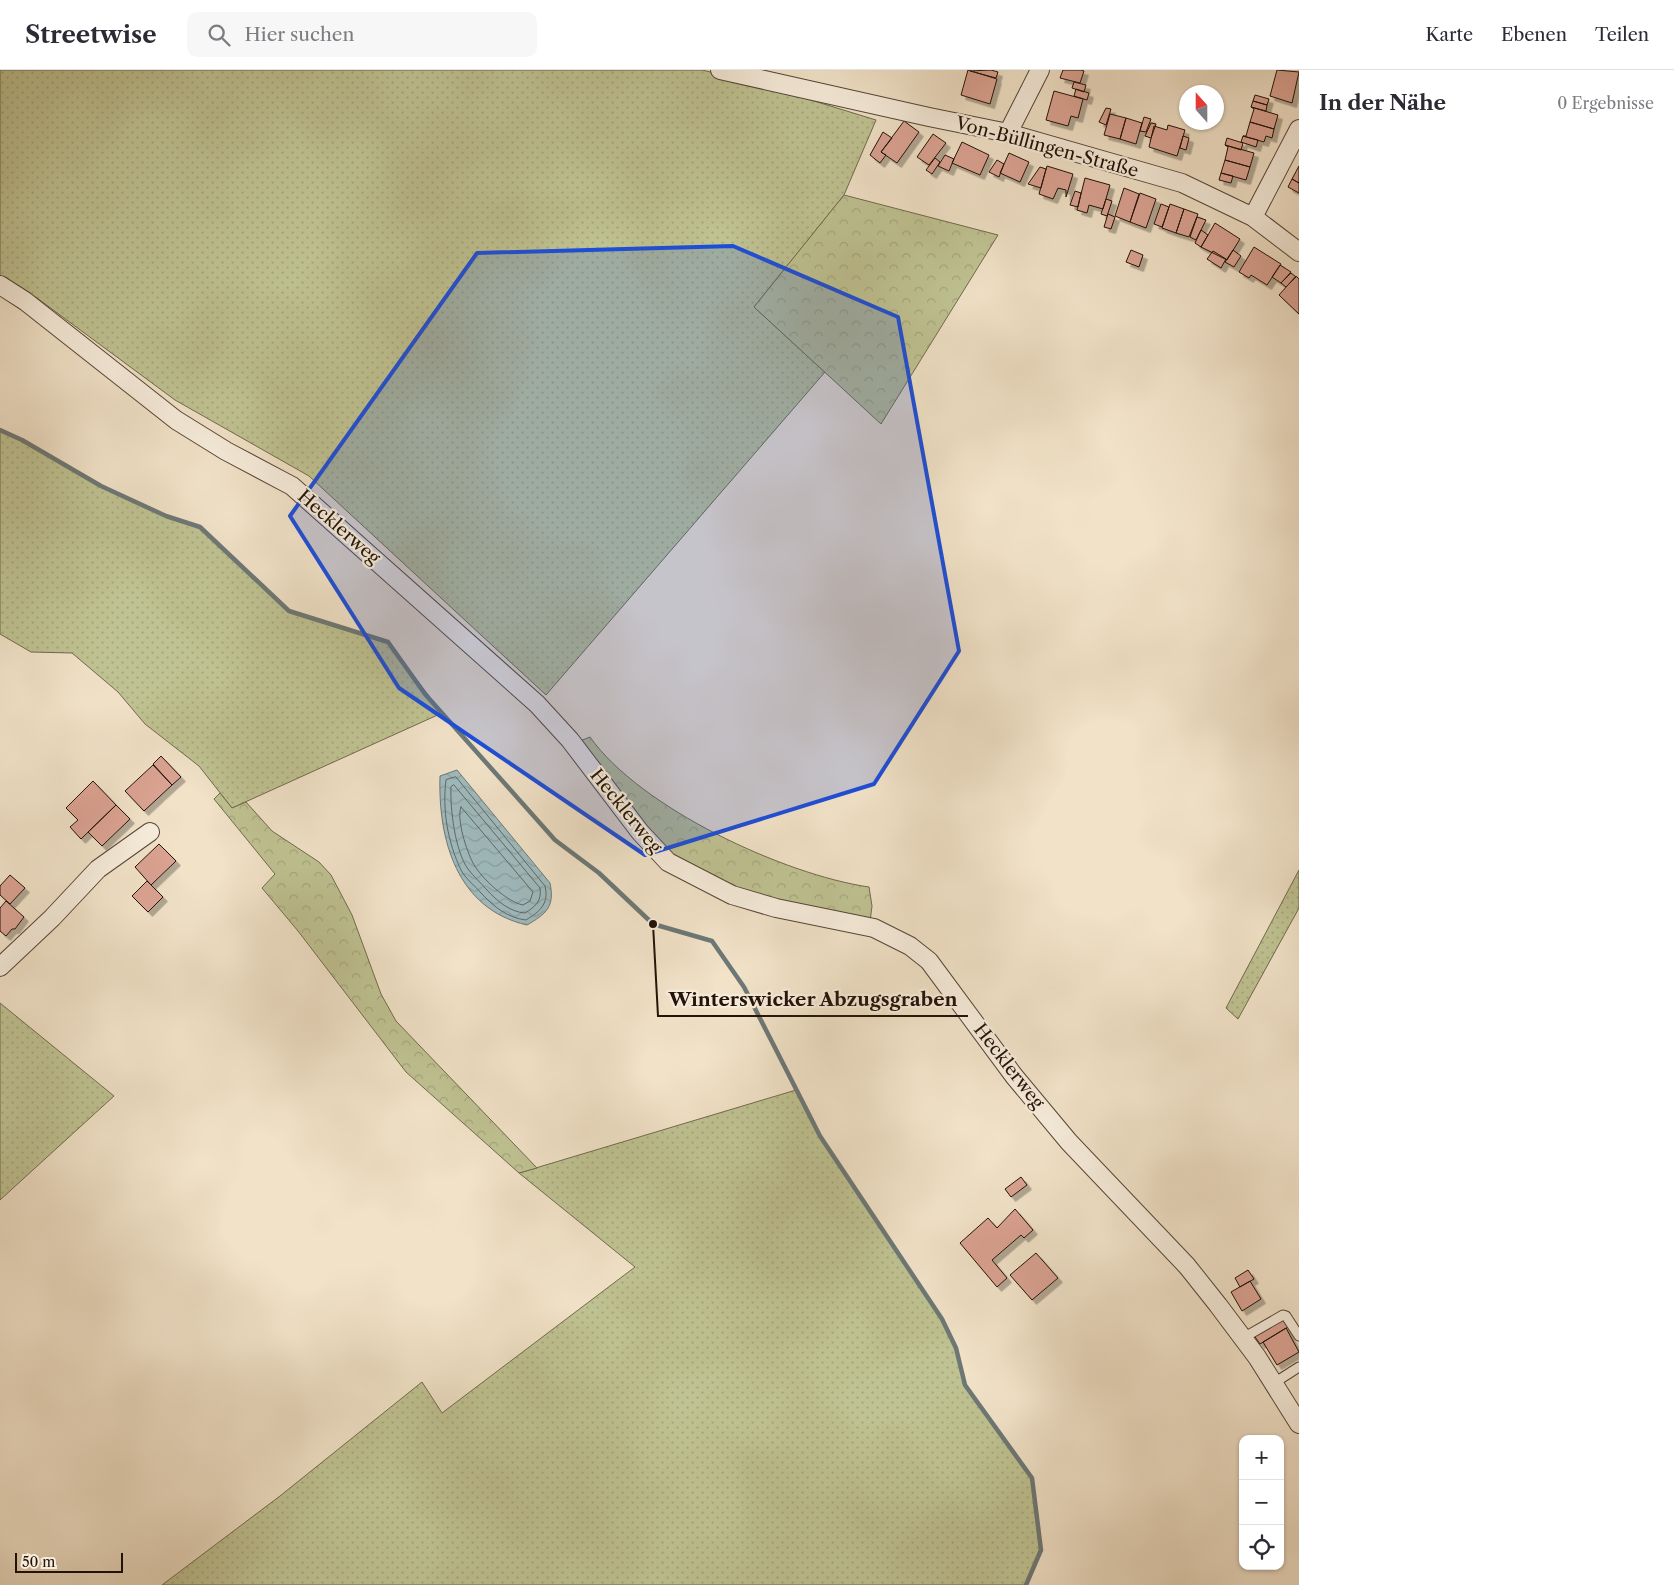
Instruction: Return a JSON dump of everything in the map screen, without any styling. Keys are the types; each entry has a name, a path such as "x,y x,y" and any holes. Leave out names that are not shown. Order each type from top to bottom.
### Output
{"street":[{"name":"Von-Büllingen-Straße","path":"720,70 1008,133 1182,183 1253,217 1299,252"},
{"path":"1008,133 1040,70"},
{"path":"1253,217 1299,129"},
{"name":"Hecklerweg","path":"0,285 26,301 176,420 226,451 292,486 537,704 570,740 640,832 668,862 732,895 776,908 874,928 910,946 930,960 1014,1076 1069,1142 1186,1266 1243,1338 1299,1424"},
{"path":"0,968 45,925 98,869 150,832"}],"lane":[{"path":"1243,1338 1283,1315 1299,1336"},
{"path":"1274,1383 1299,1366"}],"highlighted area":[{"path":"733,246 898,317 959,651 874,784 645,855 399,688 290,516 477,253"}],"green space":[{"path":"0,70 702,70 752,82 876,120 844,195 754,307 825,372 546,695 309,476 175,400 37,298 0,278"},
{"path":"844,195 998,235 881,424 754,307"},
{"path":"0,430 22,440 101,486 166,516 200,527 289,611 388,642 442,713 232,808 199,766 145,724 118,692 72,653 31,652 0,634"},
{"path":"590,737 613,763 643,789 717,834 757,853 797,868 835,880 869,887 872,906 870,922 746,895 660,848 580,741"},
{"path":"220,793 232,808 246,802 272,831 319,862 331,875 352,915 381,994 396,1021 537,1168 519,1173 406,1072 298,931 262,888 275,874 214,799"},
{"path":"1299,870 1299,908 1238,1019 1226,1008"},
{"path":"0,1003 114,1096 0,1200"},
{"path":"796,1090 820,1136 942,1319 956,1348 965,1385 1032,1478 1041,1550 1026,1585 162,1585 280,1496 422,1382 442,1413 635,1267 519,1173"}],"water":[{"path":"457,770 550,883 551,898 548,909 527,925 503,917 484,904 468,888 456,869 448,847 443,824 440,776"}],"building":[{"path":"968,70 997,79 990,104 961,95"},
{"path":"991,70 998,72 996,78 970,71"},
{"path":"1063,70 1084,71 1080,83 1060,78"},
{"path":"1277,70 1299,72 1292,103 1270,96"},
{"path":"1074,82 1086,85 1084,92 1072,88"},
{"path":"1076,89 1089,93 1087,100 1074,96"},
{"path":"1054,91 1083,99 1078,118 1071,116 1068,126 1046,120"},
{"path":"1255,95 1269,99 1267,105 1253,101"},
{"path":"1253,101 1267,105 1266,111 1251,107"},
{"path":"1251,107 1278,115 1274,129 1250,122 1254,109"},
{"path":"1106,108 1111,109 1106,125 1099,122"},
{"path":"1110,114 1126,118 1120,139 1104,135"},
{"path":"1144,117 1151,119 1146,132 1140,131"},
{"path":"1126,118 1142,123 1136,144 1120,139"},
{"path":"904,121 919,132 897,163 881,152"},
{"path":"1250,122 1274,129 1272,138 1266,136 1264,142 1243,136 1246,136"},
{"path":"1151,123 1156,124 1151,138 1145,136"},
{"path":"1168,125 1179,128 1179,130 1185,130 1177,156 1149,147 1154,126 1167,130"},
{"path":"883,132 892,138 881,152 886,155 880,163 870,155"},
{"path":"933,134 946,143 929,165 917,157"},
{"path":"1183,136 1189,138 1186,150 1180,148"},
{"path":"1243,136 1258,140 1256,147 1241,142"},
{"path":"1227,138 1243,143 1241,150 1225,145"},
{"path":"962,142 989,155 980,175 952,163"},
{"path":"1225,145 1254,153 1250,167 1225,160 1228,147"},
{"path":"1009,153 1029,162 1020,182 1000,173"},
{"path":"945,155 954,159 949,171 938,166"},
{"path":"935,158 940,162 932,174 926,170"},
{"path":"997,160 1004,164 999,177 989,172"},
{"path":"1225,160 1250,167 1246,180 1221,173"},
{"path":"1047,166 1073,174 1066,197 1066,190 1058,188 1053,199 1039,194"},
{"path":"1299,166 1299,183 1292,179"},
{"path":"1040,167 1046,169 1041,188 1028,184"},
{"path":"1221,173 1233,176 1231,183 1219,180"},
{"path":"1085,178 1110,185 1103,209 1089,205 1087,213 1077,210"},
{"path":"1292,179 1299,183 1299,193 1288,187"},
{"path":"1124,188 1139,194 1130,222 1115,216"},
{"path":"1075,191 1081,193 1078,207 1070,205"},
{"path":"1140,193 1156,199 1146,228 1130,222"},
{"path":"1106,199 1112,201 1107,216 1101,214"},
{"path":"1161,204 1169,207 1162,227 1154,224"},
{"path":"1170,204 1184,209 1176,233 1162,228"},
{"path":"1184,209 1198,214 1189,237 1176,233"},
{"path":"1108,214 1115,217 1111,229 1104,227"},
{"path":"1197,217 1206,220 1196,240 1190,237"},
{"path":"1215,223 1240,239 1227,260 1201,247"},
{"path":"1201,230 1208,235 1201,247 1195,243"},
{"path":"1254,247 1281,264 1267,285 1251,275 1249,278 1239,272"},
{"path":"1131,250 1143,255 1139,267 1126,262"},
{"path":"1233,250 1241,256 1234,267 1225,262"},
{"path":"1213,251 1226,259 1221,268 1207,259"},
{"path":"1280,265 1291,272 1281,283 1272,277"},
{"path":"1291,273 1296,277 1286,287 1281,283"},
{"path":"1296,276 1299,279 1299,314 1279,295"},
{"path":"161,756 181,777 172,785 153,764"},
{"path":"153,765 172,785 144,811 125,791"},
{"path":"93,781 116,805 81,839 70,827 78,820 66,808"},
{"path":"116,805 130,819 102,846 88,832"},
{"path":"159,844 176,861 151,885 135,867"},
{"path":"10,875 25,888 10,904 0,895 0,886"},
{"path":"147,881 163,897 148,912 132,896"},
{"path":"6,901 24,917 15,929 12,929 6,936 0,931 0,908"},
{"path":"1021,1177 1027,1185 1011,1197 1005,1189"},
{"path":"1015,1209 1033,1230 1024,1238 1021,1235 992,1260 1007,1278 997,1287 960,1243 988,1218 997,1228"},
{"path":"1036,1253 1058,1278 1032,1300 1010,1275"},
{"path":"1248,1270 1254,1279 1240,1287 1235,1278"},
{"path":"1250,1281 1261,1299 1242,1311 1231,1292"},
{"path":"1282,1317 1288,1327 1260,1344 1253,1334"},
{"path":"1286,1328 1299,1352 1277,1365 1263,1342"}],"waterway":[{"path":"0,430 22,440 101,486 166,516 200,527 289,611 388,642 425,694 555,840 599,873 653,924 712,941 744,987 820,1136 942,1319 956,1348 965,1385 1032,1478 1041,1550 1026,1585"}],"place":[{"name":"Winterswicker Abzugsgraben","path":"653,924"}]}
